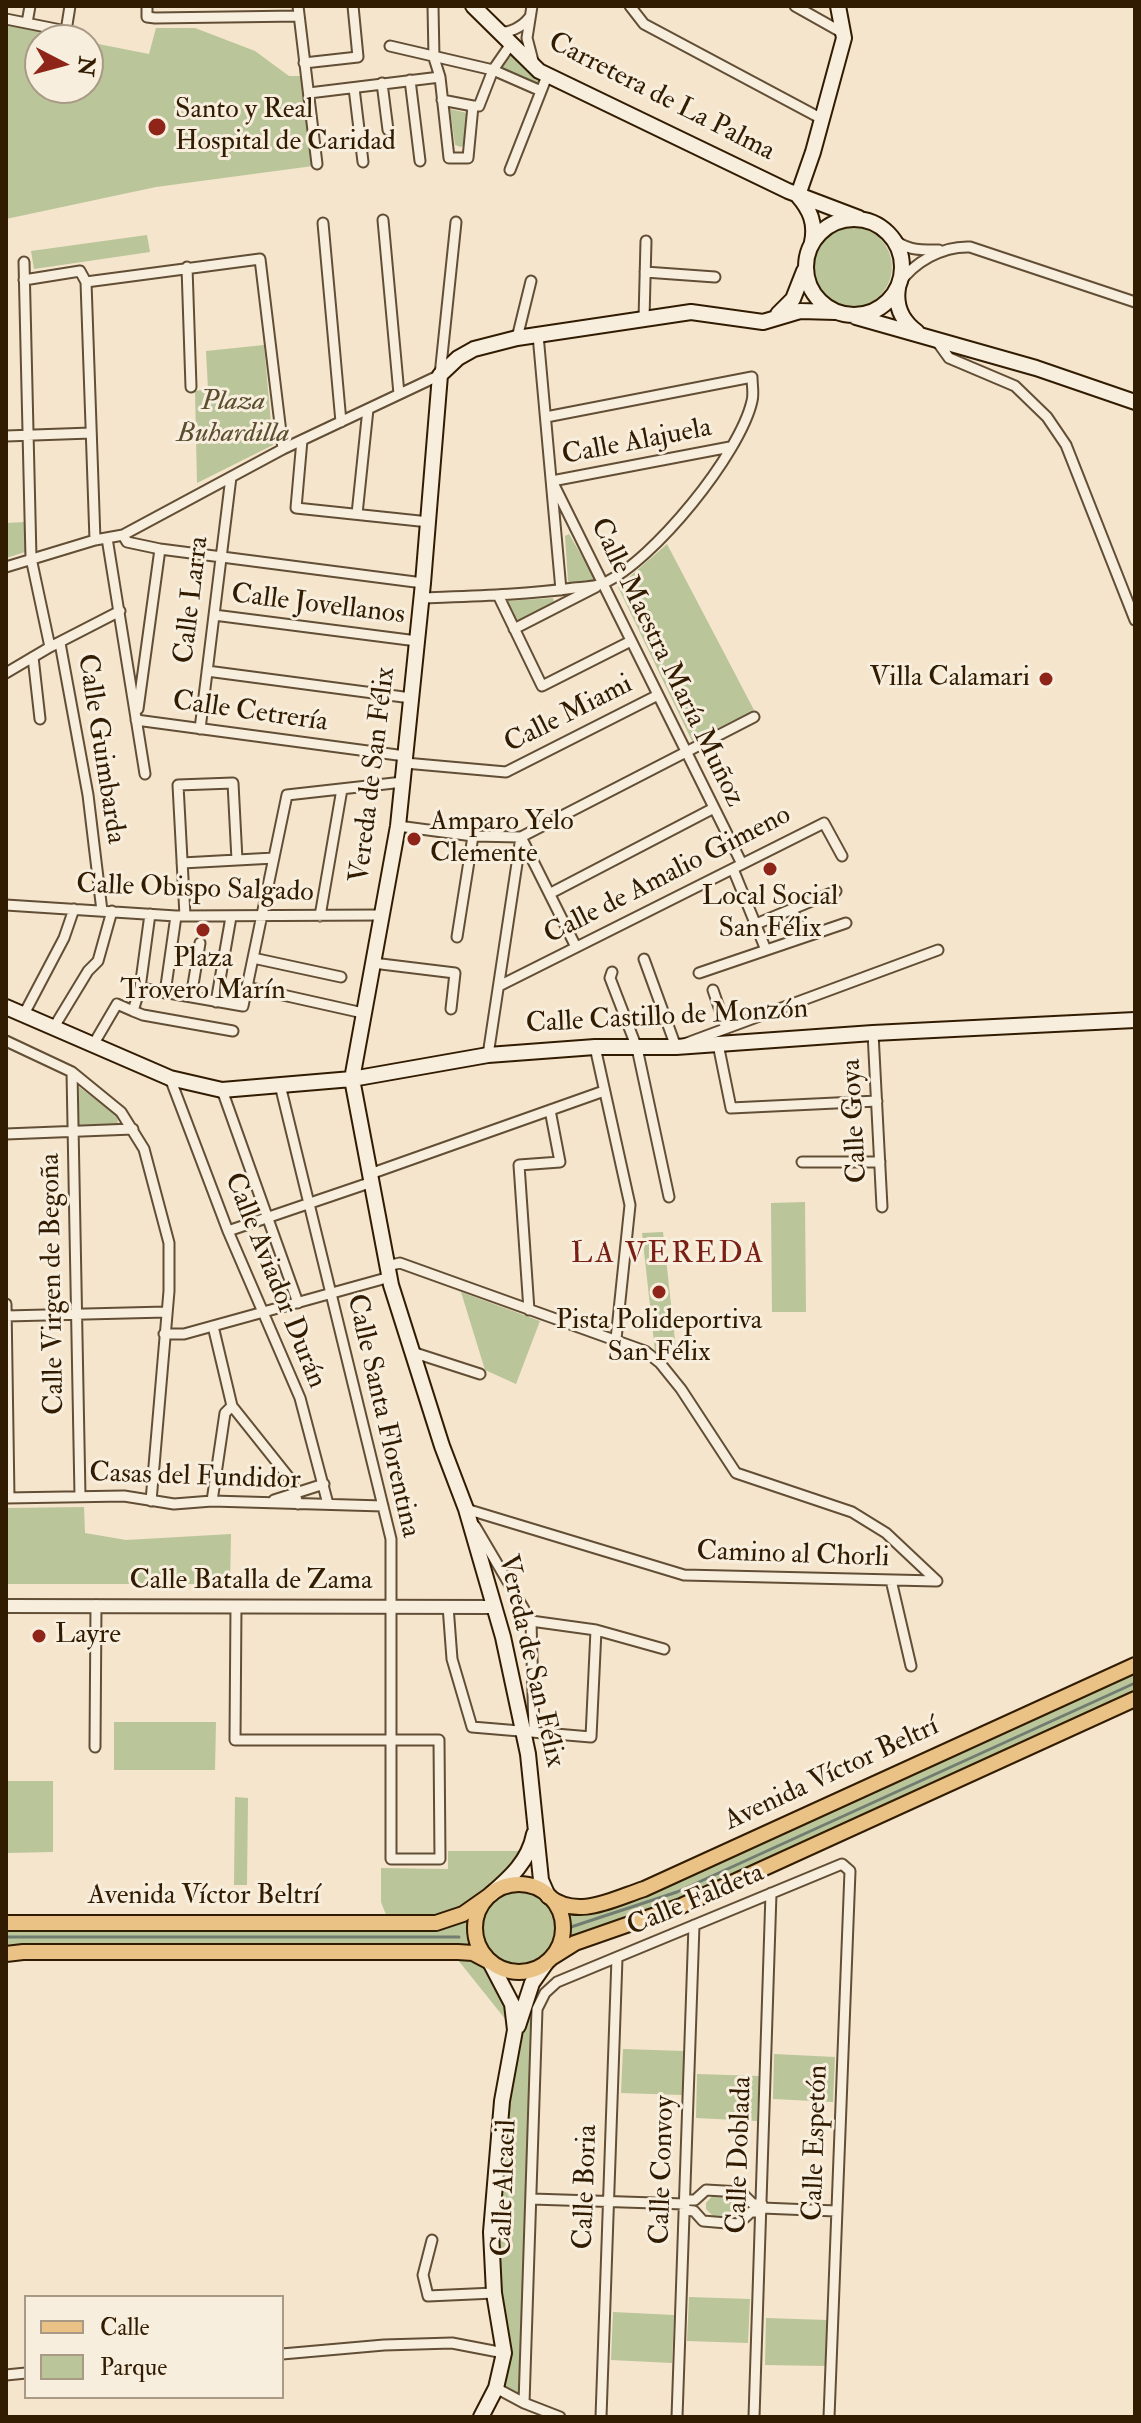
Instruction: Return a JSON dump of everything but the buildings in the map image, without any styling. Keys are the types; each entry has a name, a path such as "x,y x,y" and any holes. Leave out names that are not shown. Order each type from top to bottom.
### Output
{"main road":[{"name":"Carretera de La Palma","path":"473,6 543,74 798,195 859,218"},
{"path":"798,195 844,38 838,6"},
{"name":"Carretera de La Palma","path":"798,195 814,223 811,244"},
{"path":"771,319 793,299 801,283 811,244 820,232 832,224 859,218 880,226 891,236 901,254 899,309 910,327 928,336"},
{"path":"806,264 809,284 815,295 841,313 1074,379 1135,402"},
{"path":"440,375 458,358 474,349 517,338 691,312 760,322 800,311 867,313 880,308 890,299 899,284"},
{"name":"Vereda de San Félix","path":"440,375 429,522 398,826 352,1079 388,1272 442,1446 466,1509 529,1730 541,1880 548,1896"},
{"name":"Calle Castillo de Monzón","path":"6,1007 170,1078 222,1090 352,1079 488,1055 1135,1020"},
{"name":"Avenida Víctor Beltrí","path":"548,1896 566,1907 579,1908 644,1889 1135,1665"},
{"name":"Avenida Víctor Beltrí","path":"548,1961 575,1943 681,1906 1135,1699"},
{"path":"513,2046 515,2017 512,2004 479,1947 475,1928 479,1910 526,1857 535,1826"},
{"path":"490,1895 502,1887 516,1884 530,1886 548,1896 557,1907 563,1927 559,1947 536,1975 528,1991 513,2046"},
{"name":"Avenida Víctor Beltrí","path":"6,1923 436,1923 463,1914 490,1895"},
{"name":"Avenida Víctor Beltrí","path":"6,1954 458,1952 473,1953 490,1962"},
{"path":"490,1962 505,1971 520,1973 534,1970 548,1961"},
{"name":"Calle Alcacil","path":"481,2417 496,2388 504,2353 494,2293 491,2232 502,2101 513,2046"}],"street":[{"path":"27,23 30,6"},
{"path":"6,19 66,31 70,6"},
{"path":"147,6 147,17 298,11 317,164"},
{"path":"304,63 358,57 353,6"},
{"path":"433,6 434,58 440,77 449,158 468,158 473,106"},
{"path":"630,6 644,24 822,119"},
{"path":"795,6 843,33"},
{"path":"498,31 506,33 523,24 531,10"},
{"path":"510,170 541,91 543,74 528,46 531,10"},
{"path":"442,100 479,106 493,70 511,44"},
{"path":"390,46 493,70 541,91"},
{"path":"309,93 440,77"},
{"path":"410,80 420,161"},
{"path":"382,83 388,130"},
{"path":"354,88 363,162"},
{"path":"383,220 399,394"},
{"path":"6,567 95,540 123,535 283,449 440,375 456,222"},
{"path":"323,223 341,422"},
{"path":"891,236 908,248 947,250 970,247 1135,302"},
{"path":"644,319 646,241"},
{"path":"899,284 917,264 947,250"},
{"path":"86,282 260,259 283,449"},
{"name":"Calle Guimbarda","path":"24,262 31,558 55,645 88,795 107,911 98,961 88,971 54,1027"},
{"path":"187,267 191,387"},
{"path":"24,280 80,271 86,282 95,540"},
{"path":"645,272 715,277"},
{"path":"517,338 531,281"},
{"name":"Calle Maestra María Muñoz","path":"538,335 561,590"},
{"path":"928,336 949,358 1015,386 1047,417 1066,445 1135,620"},
{"path":"514,629 603,584 659,542 686,513 730,447 753,399 752,377 546,417"},
{"path":"357,514 368,409"},
{"path":"6,436 91,433"},
{"path":"302,440 296,508 429,522"},
{"name":"Calle Alajuela","path":"552,481 730,447"},
{"name":"Calle Larra","path":"200,729 231,477"},
{"name":"Calle Maestra María Muñoz","path":"552,481 714,808 766,950"},
{"path":"123,535 127,542 160,549 423,583"},
{"path":"107,538 145,774"},
{"path":"136,720 160,549"},
{"path":"421,598 498,595 603,584"},
{"path":"498,595 542,686 631,641"},
{"path":"6,673 120,611"},
{"name":"Calle Jovellanos","path":"214,615 417,641"},
{"path":"33,657 40,719"},
{"path":"207,671 411,698"},
{"name":"Calle Miami","path":"405,759 506,772 658,695"},
{"path":"398,826 473,836 521,837 754,717"},
{"name":"Calle Cetrería","path":"136,720 405,759"},
{"path":"140,988 243,1006 287,795 403,782"},
{"path":"165,993 180,916 182,863 178,785 233,783 237,860"},
{"path":"320,916 342,789"},
{"path":"551,893 714,808"},
{"name":"Calle de Amalio Gimeno","path":"499,986 824,823 842,856"},
{"path":"457,937 473,836"},
{"path":"521,837 576,947"},
{"path":"488,1055 521,837"},
{"path":"182,863 274,858"},
{"path":"756,924 836,891"},
{"name":"Calle Obispo Salgado","path":"6,905 180,916 382,915"},
{"path":"24,1014 64,938 74,909"},
{"path":"792,909 804,937"},
{"path":"133,1011 140,988 150,914"},
{"path":"216,1002 231,917"},
{"path":"699,973 846,923"},
{"path":"191,997 200,943"},
{"path":"644,959 676,1047 938,950"},
{"path":"253,958 341,977"},
{"path":"373,963 455,973 451,1009"},
{"path":"612,972 610,978 637,1048 669,1197"},
{"path":"247,987 363,1013"},
{"path":"713,990 726,1028"},
{"path":"93,1045 117,1004 143,1015 233,1031"},
{"name":"Calle Goya","path":"873,1033 882,1207"},
{"path":"6,1041 72,1072 121,1112 144,1149 169,1243 151,1501"},
{"path":"718,1044 731,1108 877,1101"},
{"path":"164,1334 184,1334 298,1303 388,1272 400,1263 616,1339 630,1205 595,1047"},
{"name":"Calle Virgen de Begoña","path":"72,1072 80,1496"},
{"name":"Calle Aviador Durán","path":"170,1078 228,1231 300,1398 328,1504"},
{"name":"Calle Santa Florentina","path":"280,1085 391,1539 391,1859 440,1859 439,1740 392,1740"},
{"path":"222,1090 298,1303"},
{"path":"228,1231 604,1091"},
{"path":"529,1310 519,1165 560,1162 550,1110"},
{"path":"6,1134 133,1129"},
{"path":"802,1162 880,1162"},
{"path":"6,1304 8,1498"},
{"path":"6,1316 166,1312"},
{"path":"213,1326 232,1406 291,1480 298,1504"},
{"name":"Camino al Chorli","path":"466,1509 684,1575 937,1581 886,1533 852,1512 736,1473 681,1389 660,1363 645,1351 616,1339"},
{"path":"412,1352 480,1374"},
{"path":"212,1501 225,1413 232,1406"},
{"path":"264,1503 324,1484"},
{"name":"Casas del Fundidor","path":"8,1498 124,1496 174,1504 212,1501 383,1506"},
{"name":"Vereda de San Félix","path":"466,1509 531,1621"},
{"path":"891,1580 911,1666"},
{"path":"95,1747 96,1605"},
{"name":"Calle Batalla de Zama","path":"6,1606 495,1607"},
{"path":"236,1606 235,1740 392,1740"},
{"path":"448,1606 452,1659 472,1727 591,1737 596,1630"},
{"path":"529,1730 531,1621 596,1630 664,1649"},
{"name":"Calle Faldeta","path":"557,1982 842,1864 850,1871"},
{"name":"Calle Espetón","path":"829,2417 850,1871"},
{"name":"Calle Doblada","path":"754,2417 758,2208 771,1893"},
{"name":"Calle Convoy","path":"677,2417 689,2205 694,1925"},
{"name":"Calle Boria","path":"601,2417 617,1958"},
{"name":"Calle Alcacil","path":"524,2403 537,2009 541,1997 557,1982"},
{"path":"532,2199 689,2205 706,2190 741,2192 758,2208"},
{"path":"689,2205 703,2221 738,2224 758,2208 836,2211"},
{"path":"432,2240 423,2275 428,2296 494,2293"},
{"path":"284,2354 452,2343 504,2353"},
{"path":"496,2388 560,2417"}],"green space":[{"name":"Santo y Real Hospital de Caridad","path":"6,25 24,29 24,104 104,104 104,45 149,54 156,28 195,28 255,51 289,76 303,76 313,166 156,187 6,219"},
{"path":"510,52 541,79 538,86 501,71 499,66"},
{"path":"450,109 467,113 464,145 461,147 455,145"},
{"path":"852,227 867,230 880,239 889,252 892,267 889,282 880,295 867,304 852,307 837,304 824,295 815,282 812,267 815,252 824,239 837,230"},
{"path":"147,235 150,252 34,269 31,251"},
{"name":"Plaza Buhardilla","path":"264,345 273,445 197,483 195,391 208,389 206,351"},
{"path":"25,522 25,552 6,558 6,523"},
{"path":"569,534 594,577 590,583 571,584 568,581 565,536"},
{"path":"667,544 754,710 692,741 618,587"},
{"path":"553,598 554,602 517,623 507,601"},
{"path":"79,1087 117,1115 118,1124 79,1125"},
{"path":"805,1202 806,1312 772,1312 771,1203"},
{"name":"Pista Polideportiva San Félix","path":"663,1232 677,1358 655,1351 642,1233"},
{"path":"461,1292 540,1321 516,1384 485,1370"},
{"path":"84,1507 85,1533 126,1540 231,1534 230,1584 6,1584 6,1508"},
{"path":"1135,1665 1135,1699 681,1906 586,1938 534,1970 520,1973 500,1968 510,2025 458,1960 458,1952 6,1954 6,1923 389,1922 381,1902 381,1868 448,1869 448,1851 519,1851 526,1857 509,1885 533,1887 563,1904 593,1905"},
{"path":"114,1722 216,1722 215,1770 114,1770"},
{"path":"6,1781 53,1781 53,1852 6,1853"},
{"path":"235,1797 248,1798 247,1885 234,1885"},
{"path":"523,2008 537,2009 524,2403 496,2388 501,2370 494,2293 502,2101"},
{"path":"623,2049 684,2051 682,2095 621,2093"},
{"path":"774,2054 835,2057 833,2102 773,2099"},
{"path":"697,2074 759,2076 757,2121 696,2118"},
{"path":"713,2195 739,2199 741,2210 733,2217 713,2216 706,2209 706,2203"},
{"path":"689,2297 750,2299 748,2343 687,2341"},
{"path":"613,2312 674,2315 672,2363 611,2360"},
{"path":"766,2318 827,2320 826,2366 765,2365"}],"waterway":[{"path":"571,1927 677,1892 1135,1683"},
{"path":"6,1937 459,1937"}],"place":[{"name":"Santo y Real Hospital de Caridad","path":"157,127"},
{"name":"Villa Calamari","path":"1046,679"},
{"name":"Amparo Yelo Clemente","path":"414,839"},
{"name":"Local Social San Félix","path":"770,869"},
{"name":"Plaza Trovero Marín","path":"203,930"},
{"name":"Pista Polideportiva San Félix","path":"659,1292"},
{"name":"Layre","path":"39,1636"}],"district":[{"name":"LA VEREDA","path":"668,1256"}]}
